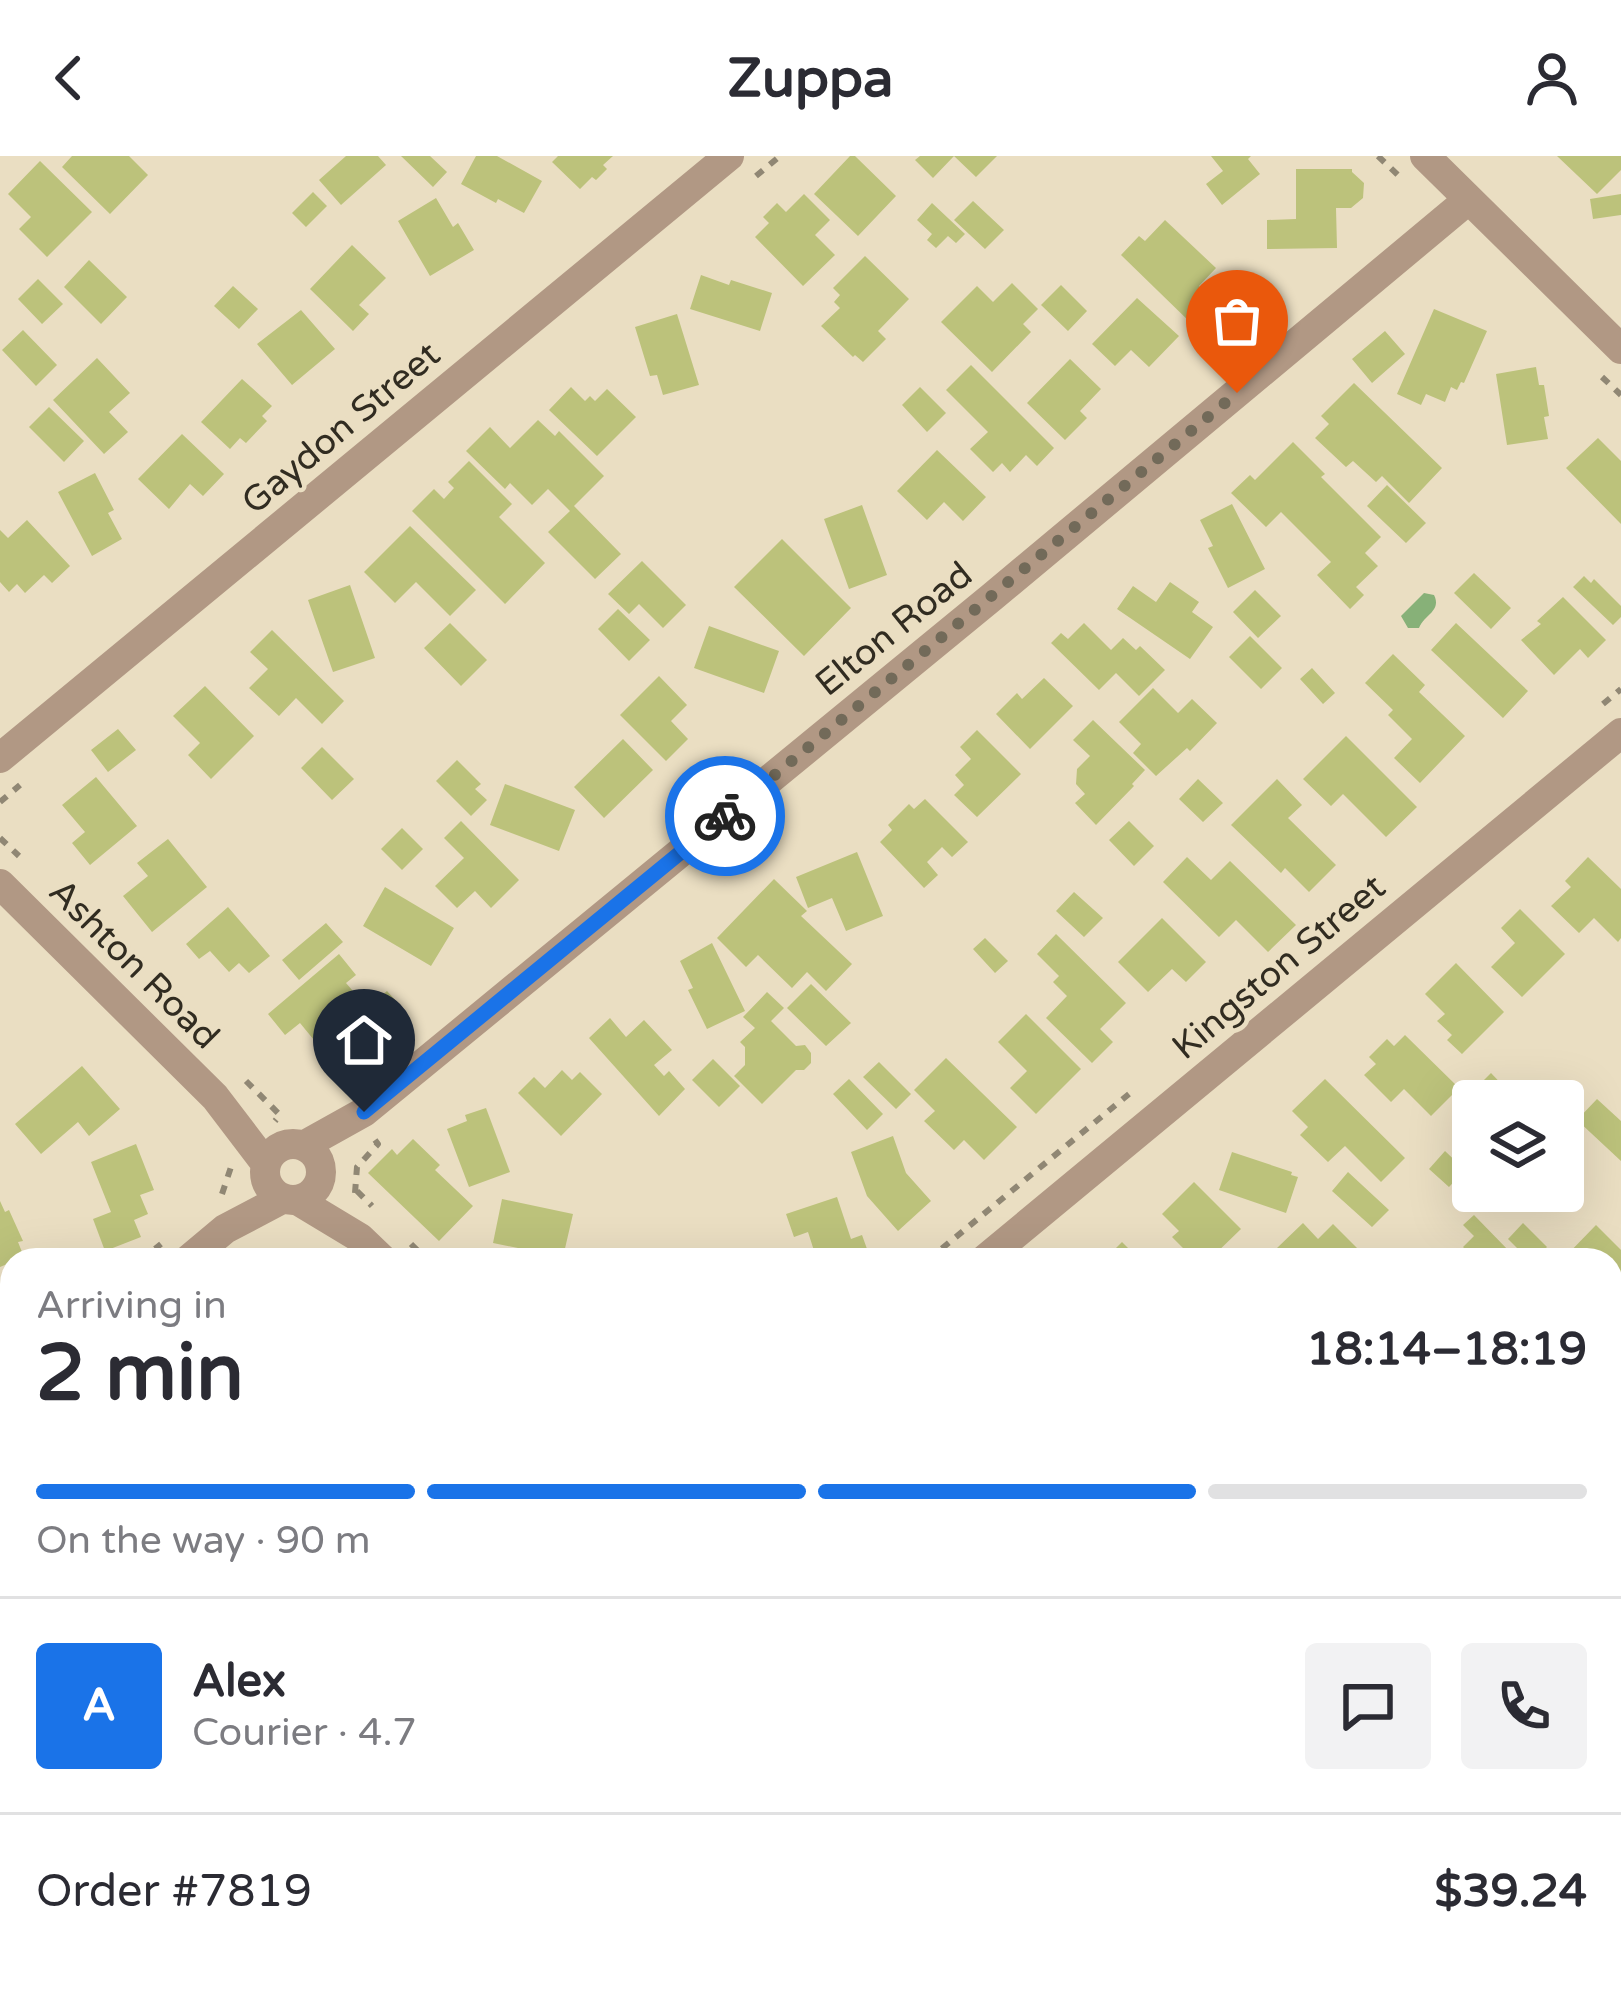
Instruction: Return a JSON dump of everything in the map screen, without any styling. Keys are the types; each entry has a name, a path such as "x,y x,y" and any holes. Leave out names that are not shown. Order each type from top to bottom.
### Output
{"street":[{"name":"Gaydon Street","path":"0,758 729,156"},
{"path":"1424,156 1621,349"},
{"name":"Elton Road","path":"181,1247 225,1229 292,1171 366,1122 1468,200"},
{"name":"Kingston Street","path":"999,1248 1621,733"},
{"name":"Ashton Road","path":"0,884 370,1248"}],"path":[{"path":"1378,156 1412,189"},
{"path":"348,1200 357,1191 359,1162 378,1144 366,1122"},
{"path":"221,1195 232,1164 230,1156"}],"shaded area":[{"path":"1424,593 1434,595 1434,609 1419,628 1408,628 1401,616"}],"building":[{"path":"72,156 129,156 148,175 110,214 62,167"},
{"path":"346,156 378,156 386,165 341,205 319,180"},
{"path":"401,156 430,156 447,172 433,187"},
{"path":"476,156 497,156 542,181 524,213 461,184"},
{"path":"558,156 613,156 596,180 592,177 580,189 552,162"},
{"path":"850,156 896,196 858,236 814,194"},
{"path":"954,156 933,178 915,160"},
{"path":"954,156 997,156 976,177"},
{"path":"1211,156 1251,156 1248,159 1260,174 1222,205 1206,184 1223,171"},
{"path":"1557,156 1621,156 1621,170 1597,194"},
{"path":"40,161 92,212 47,257 19,229 31,217 8,194"},
{"path":"1296,169 1352,169 1364,183 1363,198 1351,208 1336,208 1337,248 1267,249 1267,220 1296,219"},
{"path":"313,192 327,206 306,227 292,213"},
{"path":"804,194 830,220 815,235 835,255 803,286 755,237 769,223 763,217 777,203 786,212"},
{"path":"1621,194 1621,215 1593,219 1590,199"},
{"path":"436,198 474,250 430,276 398,221"},
{"path":"973,201 1004,230 985,249 954,220"},
{"path":"932,203 965,234 956,243 948,236 936,248 927,240 932,234 917,220"},
{"path":"1165,220 1216,268 1199,286 1216,303 1194,326 1121,255 1139,236 1145,241"},
{"path":"352,245 386,278 359,305 369,314 353,331 310,289"},
{"path":"865,256 909,299 878,331 886,339 863,362 821,326 840,308 834,302 840,295 833,288"},
{"path":"89,260 127,297 101,324 64,287"},
{"path":"701,275 772,293 760,331 690,309"},
{"path":"38,279 63,304 42,324 18,299"},
{"path":"1012,283 1038,309 1023,324 1031,332 992,372 941,322 977,286 993,302"},
{"path":"1061,285 1087,311 1068,331 1041,305"},
{"path":"233,286 258,309 239,329 214,306"},
{"path":"1137,298 1179,336 1149,367 1131,350 1115,366 1092,344"},
{"path":"1434,309 1487,331 1464,383 1457,390 1451,387 1445,402 1426,394 1421,405 1397,394"},
{"path":"301,310 335,349 292,385 257,344"},
{"path":"677,314 699,385 663,395 657,375 650,376 635,327"},
{"path":"23,330 57,365 36,386 2,350"},
{"path":"1385,331 1405,354 1372,383 1352,359"},
{"path":"97,358 130,393 109,412 128,432 104,454 53,400"},
{"path":"1070,359 1101,389 1080,411 1087,418 1065,440 1027,403"},
{"path":"971,365 1054,448 1037,466 1026,455 1010,472 1002,463 993,472 970,449 988,432 946,390"},
{"path":"1536,367 1539,385 1544,385 1548,439 1507,445 1496,374"},
{"path":"242,379 272,406 262,416 267,421 246,443 240,438 230,449 201,422"},
{"path":"1354,383 1442,468 1409,503 1382,476 1376,482 1353,461 1346,467 1315,438 1329,424 1321,416"},
{"path":"571,387 585,401 590,396 595,401 607,389 636,417 597,456 549,410"},
{"path":"920,387 946,413 927,432 902,405"},
{"path":"49,407 84,441 64,462 29,427"},
{"path":"538,420 555,436 559,431 604,476 574,506 621,554 595,579 548,532 570,511 548,489 532,505 510,483 505,489 466,451 490,427 510,448"},
{"path":"182,434 224,474 203,496 190,484 169,509 138,479"},
{"path":"1598,438 1621,461 1621,524 1566,468"},
{"path":"1293,442 1381,537 1365,553 1378,566 1356,587 1364,595 1350,609 1317,575 1331,562 1281,512 1266,527 1231,493 1250,475 1255,480"},
{"path":"937,450 986,497 963,521 944,502 927,520 897,491"},
{"path":"469,461 512,504 499,517 545,563 505,604 412,511 434,489 444,499 454,488 448,482"},
{"path":"95,473 122,539 92,556 58,492"},
{"path":"1387,485 1426,523 1406,543 1367,506"},
{"path":"1232,504 1265,569 1228,588 1200,520"},
{"path":"862,505 887,575 849,589 824,519"},
{"path":"27,520 70,566 52,583 44,575 25,593 17,584 9,592 0,582 0,530 8,538"},
{"path":"410,526 476,590 450,616 416,582 395,603 364,572"},
{"path":"782,539 851,608 804,656 734,587"},
{"path":"642,561 686,605 663,628 639,604 629,614 608,594"},
{"path":"1474,573 1511,608 1491,629 1454,593"},
{"path":"1584,576 1591,583 1594,579 1621,606 1621,617 1613,625 1573,587"},
{"path":"1170,582 1199,602 1192,612 1213,627 1190,659 1117,609 1133,586 1156,602"},
{"path":"350,585 375,658 333,672 308,600"},
{"path":"1255,590 1281,616 1258,638 1233,612"},
{"path":"1563,597 1606,640 1588,658 1580,649 1554,675 1521,640"},
{"path":"618,609 650,640 629,661 598,629"},
{"path":"450,623 487,660 461,686 424,648"},
{"path":"1084,623 1111,650 1123,638 1136,650 1140,646 1165,670 1139,696 1116,673 1099,690 1051,643 1061,633 1068,639"},
{"path":"1456,623 1528,691 1503,718 1431,650"},
{"path":"709,626 779,651 764,693 694,668"},
{"path":"272,630 344,701 322,724 296,698 279,716 249,688 268,669 250,652"},
{"path":"1250,636 1282,668 1261,689 1229,657"},
{"path":"1393,654 1425,685 1419,692 1465,736 1420,783 1394,758 1412,739 1388,715 1393,710 1365,683"},
{"path":"1312,668 1335,693 1323,704 1300,679"},
{"path":"659,676 687,705 671,721 688,739 666,761 620,715"},
{"path":"1044,678 1073,706 1030,749 996,714 1017,693 1022,699"},
{"path":"205,686 254,736 211,779 188,755 200,743 173,716"},
{"path":"1153,688 1178,713 1192,699 1217,723 1156,776 1133,753 1141,744 1119,722"},
{"path":"1093,720 1145,770 1096,825 1075,803 1085,794 1076,784 1077,769 1090,756 1073,740"},
{"path":"118,729 136,750 108,772 91,750"},
{"path":"977,730 1021,774 977,817 954,795 964,785 955,775 971,759 960,747"},
{"path":"1346,736 1417,807 1386,837 1343,794 1331,806 1303,779"},
{"path":"623,739 653,770 604,818 574,787"},
{"path":"322,747 354,779 332,800 301,768"},
{"path":"457,760 481,784 475,789 487,800 471,816 436,781"},
{"path":"96,777 137,826 90,865 72,843 85,832 62,805"},
{"path":"1198,779 1223,803 1203,822 1179,799"},
{"path":"1277,779 1302,805 1288,818 1336,865 1309,892 1285,868 1281,873 1231,825"},
{"path":"505,784 575,810 559,851 490,825"},
{"path":"925,799 968,842 952,857 942,847 927,862 938,875 924,888 880,842 892,830 888,825 909,804 914,809"},
{"path":"461,821 519,880 491,908 475,891 457,908 435,886 464,858 444,838"},
{"path":"1129,821 1154,846 1134,866 1109,840"},
{"path":"402,828 423,849 402,870 381,849"},
{"path":"168,839 207,887 152,932 123,896 148,876 137,863"},
{"path":"857,852 883,916 846,931 832,898 808,908 796,877"},
{"path":"1187,857 1211,880 1230,861 1296,925 1268,952 1236,920 1219,937 1163,882"},
{"path":"1588,857 1621,889 1618,942 1594,918 1579,933 1551,906 1571,887 1565,881"},
{"path":"774,879 807,911 801,916 852,964 826,991 807,972 792,988 758,955 746,967 717,938"},
{"path":"385,887 454,928 431,966 363,926"},
{"path":"1074,892 1103,918 1084,937 1056,911"},
{"path":"228,907 270,956 249,973 239,963 229,972 210,951 199,959 186,944"},
{"path":"1520,909 1565,954 1522,997 1491,967 1515,943 1501,928"},
{"path":"1162,918 1206,962 1186,982 1172,969 1148,992 1118,962"},
{"path":"326,923 343,942 299,980 282,960"},
{"path":"1056,934 1126,1003 1100,1029 1113,1042 1092,1063 1046,1018 1067,996 1053,982 1059,976 1037,954"},
{"path":"985,938 1008,961 995,973 973,949"},
{"path":"712,943 745,1011 707,1029 680,961"},
{"path":"339,954 356,975 346,983 364,1004 350,1016 356,1024 323,1051 300,1023 285,1035 268,1014"},
{"path":"1456,963 1504,1012 1462,1054 1437,1021 1445,1014 1425,994"},
{"path":"811,984 851,1023 826,1046 787,1008"},
{"path":"387,991 406,1012 380,1035 361,1014"},
{"path":"767,992 784,1008 771,1021 796,1046 805,1045 811,1063 796,1070 762,1104 734,1076 745,1065 745,1047 740,1042 755,1028 743,1017"},
{"path":"1026,1014 1081,1069 1036,1114 1010,1088 1027,1071 998,1042"},
{"path":"610,1018 626,1037 644,1020 672,1050 654,1065 664,1076 669,1071 685,1089 659,1116 589,1038"},
{"path":"1405,1035 1452,1081 1452,1095 1431,1116 1404,1089 1391,1102 1364,1075 1376,1064 1369,1057 1387,1039 1394,1046"},
{"path":"946,1058 1017,1127 984,1160 964,1140 954,1150 924,1121 935,1111 914,1090"},
{"path":"713,1059 740,1086 719,1107 692,1080"},
{"path":"879,1062 911,1094 896,1109 863,1077"},
{"path":"82,1066 120,1109 89,1136 78,1122 41,1154 15,1124"},
{"path":"562,1070 572,1080 580,1072 602,1094 561,1136 518,1093 534,1077 545,1088"},
{"path":"849,1079 883,1114 867,1130 833,1094"},
{"path":"1325,1079 1405,1158 1381,1182 1345,1146 1328,1162 1300,1135 1308,1127 1292,1111"},
{"path":"1597,1099 1621,1121 1621,1161 1584,1127 1584,1113"},
{"path":"486,1108 510,1172 469,1187 447,1129 467,1121 465,1115"},
{"path":"893,1136 906,1173 931,1201 898,1231 867,1196 851,1152"},
{"path":"413,1139 440,1165 435,1170 473,1206 439,1241 368,1173 392,1149 397,1155"},
{"path":"136,1144 154,1190 140,1195 148,1214 134,1220 141,1237 104,1248 93,1219 111,1212 91,1162"},
{"path":"1445,1151 1452,1158 1452,1184 1449,1187 1429,1169"},
{"path":"1232,1152 1298,1177 1286,1213 1219,1190"},
{"path":"1348,1172 1389,1210 1372,1227 1332,1191"},
{"path":"1194,1182 1241,1229 1221,1248 1183,1248 1172,1237 1179,1231 1162,1214"},
{"path":"837,1197 851,1239 862,1235 867,1248 813,1248 808,1232 794,1237 786,1214"},
{"path":"502,1199 573,1214 565,1248 493,1243"},
{"path":"0,1201 23,1241 18,1242 20,1248 0,1248"},
{"path":"1474,1215 1506,1248 1464,1248 1474,1236 1463,1225"},
{"path":"1303,1223 1318,1239 1333,1224 1357,1248 1277,1248"},
{"path":"1523,1223 1547,1247 1517,1248 1508,1239"},
{"path":"1596,1225 1619,1248 1574,1248"}],"way so far":[{"path":"725,816 1237,393"}],"route":[{"path":"364,1112 725,816"}]}
